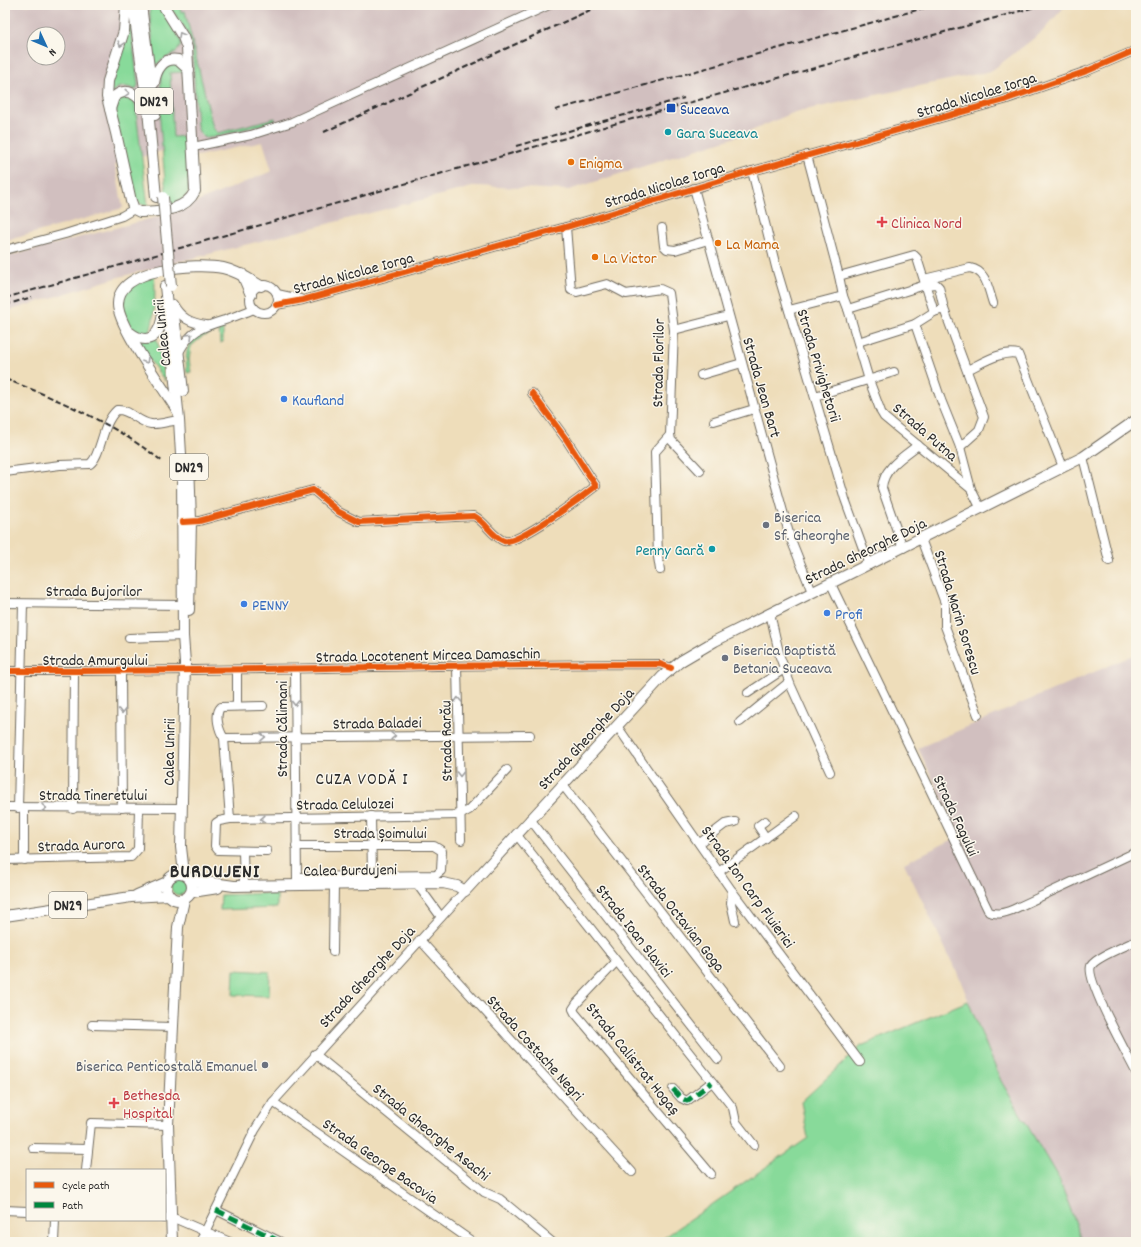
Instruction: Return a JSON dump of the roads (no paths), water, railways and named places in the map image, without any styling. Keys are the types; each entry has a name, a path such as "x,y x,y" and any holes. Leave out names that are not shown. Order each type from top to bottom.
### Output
{"main road":[{"path":"126,5 123,37 107,91 130,201 134,209 140,212 175,208 188,202 193,195 195,187 189,70 185,42 163,5"},
{"name":"Calea Unirii","path":"133,5 159,197 170,303 187,522 188,640 185,658"},
{"name":"Calea Unirii","path":"141,5 153,91 159,197"},
{"path":"153,91 158,69 164,62 174,59 178,60 189,70"},
{"path":"110,110 114,97 122,92 128,92 139,97 148,110"},
{"path":"178,416 125,328 118,312 119,297 126,286 136,278 147,274 200,266 224,268 242,274 261,286"},
{"path":"242,274 250,298"},
{"path":"125,328 139,338 151,338 156,335 161,327 163,310 170,303"},
{"name":"Calea Unirii","path":"170,303 179,352 189,470 182,605 185,658 181,847 183,876"},
{"name":"Strada Gheorghe Doja","path":"464,891 671,668 700,649 770,613 831,584 1083,457 1136,420"},
{"name":"Calea Burdujeni","path":"183,876 239,886"},
{"name":"DN29","path":"131,897 183,876 192,892"},
{"name":"Calea Burdujeni","path":"192,892 297,881 334,885 443,883 457,886 464,891"},
{"path":"167,882 166,887 176,898 178,927 168,1125 168,1218 172,1242"},
{"path":"176,898 192,892"},
{"name":"DN29","path":"5,916 131,897 176,898"}],"street":[{"path":"193,147 251,135 292,122 549,5"},
{"name":"Strada Nicolae Iorga","path":"179,352 191,335 206,325 234,315 254,310 260,313 267,313 276,305 303,300 566,227 807,155 997,102 1058,81 1136,50"},
{"name":"Strada Putna","path":"807,155 843,296 870,380 884,417 971,489"},
{"name":"Strada Privighetorii","path":"752,171 789,310 845,499 869,565"},
{"name":"Strada Jean Bart","path":"694,188 790,537 812,592"},
{"path":"5,250 65,234 108,219 122,216 134,209"},
{"name":"Strada Florilor","path":"566,227 571,290 577,292 607,284 629,295 653,289 664,289 669,293 674,330 670,435"},
{"path":"662,228 664,246 667,249 675,250 708,240"},
{"path":"839,276 914,255 917,258 934,312"},
{"path":"848,309 924,282 970,268 975,269 984,275 994,303"},
{"path":"924,282 936,284 939,287 944,309 968,370 984,417 984,422 979,430 960,447"},
{"path":"234,315 250,298 255,289 261,286"},
{"name":"Strada Nicolae Iorga","path":"261,286 269,286 277,294 276,305"},
{"path":"277,294 303,300"},
{"path":"789,310 843,296"},
{"path":"250,298 254,310"},
{"path":"170,303 183,318 206,325"},
{"path":"858,342 915,324 934,312 944,309"},
{"path":"674,330 728,316"},
{"name":"Strada Putna","path":"915,324 941,400 960,447 971,489 981,509"},
{"path":"968,370 994,357 1011,353 1018,354 1064,467"},
{"path":"701,375 742,363"},
{"path":"815,396 894,372"},
{"path":"187,522 312,490 340,512 359,522 474,516 482,520 495,536 506,542 512,540 537,528 596,486 566,439 532,393"},
{"path":"714,421 754,409"},
{"path":"5,472 60,465 90,464 96,456 108,420 117,410 124,410 144,422 152,424 178,416"},
{"path":"670,435 671,440 700,471"},
{"path":"660,570 658,557 655,452 670,435"},
{"path":"903,548 882,488 882,482 894,464 918,445"},
{"path":"1083,457 1109,561"},
{"name":"Strada Marin Sorescu","path":"921,539 945,603 945,626 978,715"},
{"name":"Strada Fagului","path":"831,584 989,912 1003,914 1136,852"},
{"name":"Strada Bujorilor","path":"5,603 182,605"},
{"name":"Strada Amurgului","path":"21,672 23,604"},
{"path":"770,613 784,669 830,772"},
{"path":"130,638 183,636"},
{"name":"Strada Locotenent Mircea Damaschin","path":"185,671 660,664 671,668"},
{"name":"Strada Rarău","path":"457,666 460,735 461,840"},
{"path":"748,693 784,669"},
{"path":"237,670 237,706"},
{"name":"Strada Călimani","path":"295,670 297,881"},
{"name":"Strada Amurgului","path":"5,672 185,671"},
{"path":"21,672 21,808 24,860"},
{"path":"73,809 74,672"},
{"path":"121,672 122,808"},
{"path":"740,722 790,682"},
{"path":"263,706 219,708 219,732 224,738 230,819 216,823 214,846 218,850 267,851"},
{"name":"Strada Ion Carp Fluierici","path":"617,726 732,890 860,1062"},
{"name":"Strada Baladei","path":"224,738 530,735"},
{"path":"460,815 470,810 506,770"},
{"name":"Strada Octavian Goga","path":"562,784 780,1066"},
{"name":"Strada Tineretului","path":"5,807 73,809 182,808"},
{"name":"Strada Aurora","path":"5,860 131,857 138,849 139,808"},
{"name":"Strada Celulozei","path":"230,819 460,815"},
{"path":"297,881 372,876 371,816"},
{"path":"720,871 796,816"},
{"name":"Strada Ioan Slavici","path":"530,819 718,1059"},
{"path":"765,821 758,826 766,838"},
{"path":"700,843 724,824 735,822"},
{"path":"516,834 733,1108 736,1122 754,1145"},
{"name":"Strada Șoimului","path":"296,846 438,847 442,851 441,871 436,875 372,876"},
{"path":"239,886 243,851"},
{"path":"417,884 441,917"},
{"path":"333,952 334,885"},
{"path":"732,890 731,903 735,921"},
{"name":"Strada Gheorghe Doja","path":"200,1242 255,1130 273,1102 464,891"},
{"name":"Strada Costache Negri","path":"420,940 632,1172"},
{"path":"1136,941 1095,961 1090,971 1090,977 1101,1002 1136,1072"},
{"name":"Strada Calistrat Hogaș","path":"616,962 577,1003 574,1009 575,1013 711,1174"},
{"path":"92,1025 173,1027"},
{"name":"Strada Gheorghe Asachi","path":"315,1054 484,1192 500,1199 552,1242"},
{"path":"673,1089 681,1098 687,1101 712,1082"},
{"name":"Strada George Bacovia","path":"273,1102 472,1242"},
{"path":"86,1169 91,1123 168,1125"},
{"path":"33,1148 88,1149"},
{"path":"5,1210 26,1211"},
{"path":"216,1210 281,1242"},
{"path":"168,1218 206,1231 230,1242"},
{"path":"54,1242 55,1221"}],"railway":[{"path":"324,132 601,5"},
{"path":"555,110 935,5"},
{"path":"5,298 688,103 1042,5"},
{"path":"516,146 684,98"},
{"path":"5,305 32,297"},
{"path":"5,379 87,414 126,436 163,462"}],"place":[{"name":"Suceava","path":"671,108"},
{"name":"Gara Suceava","path":"668,132"},
{"name":"Enigma","path":"571,162"},
{"name":"Clinica Nord","path":"882,222"},
{"name":"La Mama","path":"718,243"},
{"name":"La Victor","path":"595,257"},
{"name":"Kaufland","path":"284,399"},
{"name":"Biserica Sf. Gheorghe","path":"766,525"},
{"name":"Penny Gară","path":"712,549"},
{"name":"PENNY","path":"244,604"},
{"name":"Profi","path":"827,613"},
{"name":"Biserica Baptistă Betania Suceava","path":"725,658"},
{"name":"Biserica Penticostală Emanuel","path":"265,1065"},
{"name":"Bethesda Hospital","path":"114,1103"}],"district":[{"name":"CUZA VODĂ I","path":"362,778"},
{"name":"BURDUJENI","path":"215,870"}]}
